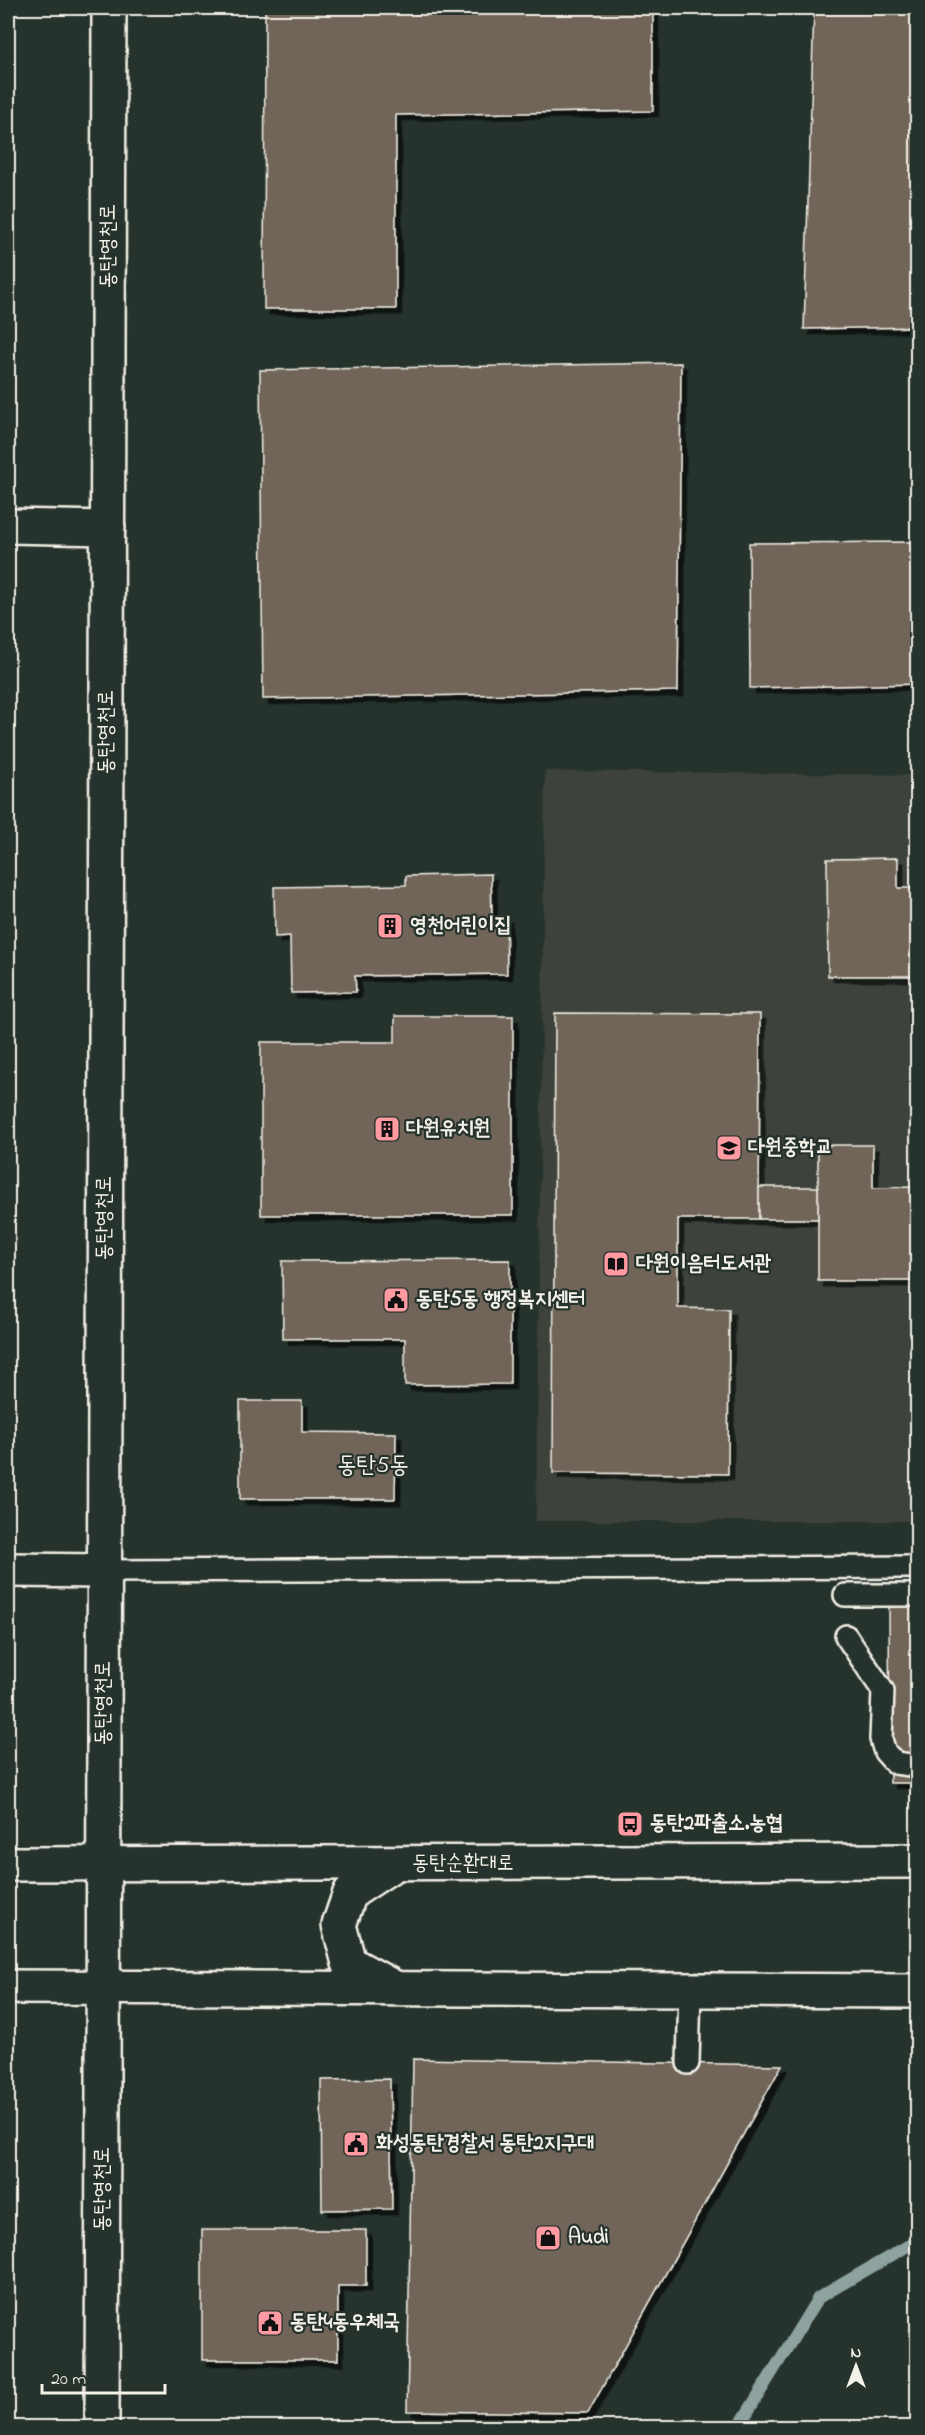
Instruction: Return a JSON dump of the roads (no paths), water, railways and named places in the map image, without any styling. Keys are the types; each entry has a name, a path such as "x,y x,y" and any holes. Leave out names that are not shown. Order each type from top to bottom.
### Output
{"street":[{"name":"동탄영천로","path":"102,2427 109,8"},
{"path":"8,526 108,528"},
{"path":"8,1570 104,1571"},
{"name":"동탄순환대로","path":"8,1864 918,1861"},
{"path":"394,1864 350,1893 339,1925 349,1963 397,1989"},
{"path":"8,1988 918,1991"}],"lane":[{"path":"104,1571 918,1567"},
{"path":"845,1595 918,1595"},
{"path":"846,1636 883,1691 881,1739 885,1752 895,1763 918,1766"},
{"path":"688,2063 690,1990"}],"waterway":[{"path":"738,2428 818,2298 918,2240"}],"place":[{"name":"영천어린이집","path":"390,926"},
{"name":"다원유치원","path":"387,1129"},
{"name":"다원중학교","path":"729,1148"},
{"name":"다원이음터도서관","path":"616,1264"},
{"name":"동탄5동 행정복지센터","path":"396,1300"},
{"name":"동탄2파출소.농협","path":"630,1824"},
{"name":"화성동탄경찰서 동탄2지구대","path":"356,2144"},
{"name":"Audi","path":"548,2238"},
{"name":"동탄4동우체국","path":"270,2323"}],"district":[{"name":"동탄5동","path":"373,1466"}]}
